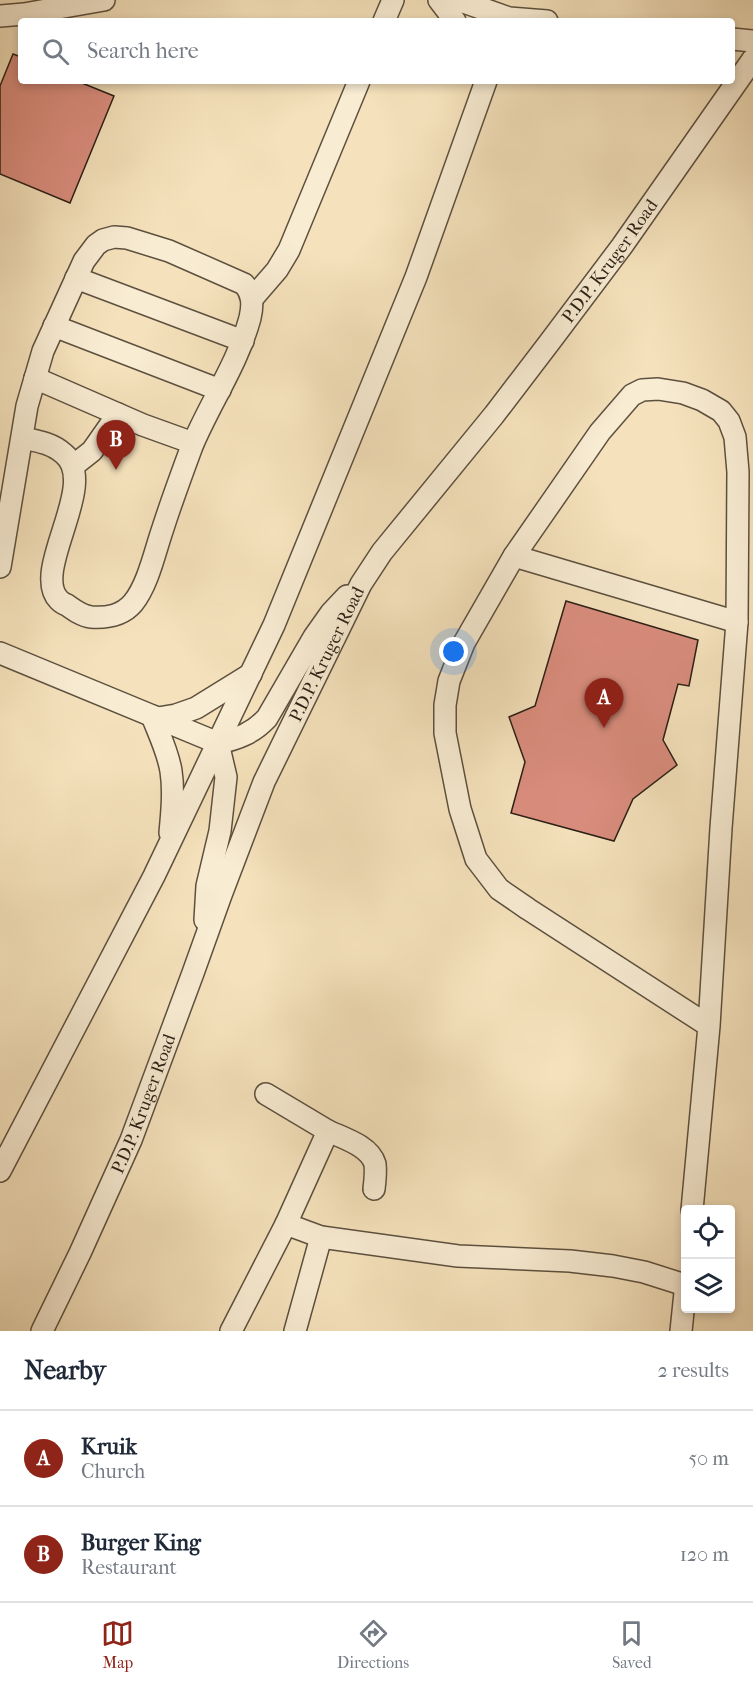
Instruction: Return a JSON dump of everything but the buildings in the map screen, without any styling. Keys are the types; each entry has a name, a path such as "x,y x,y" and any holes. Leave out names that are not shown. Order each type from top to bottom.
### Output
{"street":[{"path":"0,16 104,0"},
{"path":"385,18 393,0"},
{"path":"439,0 453,18"},
{"path":"458,0 533,18"},
{"path":"735,39 753,42"},
{"name":"P.D.P. Kruger Road","path":"735,84 753,58"},
{"path":"252,299 277,270 289,250 357,84"},
{"path":"475,84 478,103"},
{"path":"0,1171 169,845 274,625 416,277 485,84"},
{"name":"P.D.P. Kruger Road","path":"42,1331 131,1140 264,782 361,584 382,552 494,415 569,317 735,84"},
{"path":"0,567 27,406 43,351 84,261 96,246 103,240 114,237 127,238 169,251 244,284 249,290 252,299 243,341 194,443 142,589 132,605 117,615 107,618 88,616 59,600 54,591 52,580 56,557 76,481 73,466 66,455 54,446 22,438"},
{"path":"76,278 243,341"},
{"path":"54,326 220,390"},
{"path":"35,378 118,414 194,443"},
{"path":"693,1205 709,1026 737,622 738,472 735,437 729,422 721,411 702,400 683,393 658,389 642,390 632,395 600,432 514,556 464,644 444,705 446,733 460,809 476,859 499,889 709,1026"},
{"path":"73,466 92,451 118,414"},
{"path":"514,556 737,622"},
{"path":"0,653 218,743 235,740 249,734 267,718 331,613 361,584"},
{"path":"155,717 176,715 196,708 251,674"},
{"path":"155,717 170,769 173,792 169,845"},
{"path":"207,933 205,899 220,831 226,777 218,743"},
{"path":"266,1094 328,1131 364,1149 371,1157 375,1168 374,1189"},
{"path":"231,1331 286,1224 328,1131"},
{"path":"286,1224 321,1237 458,1256 570,1261 613,1266 681,1283"},
{"path":"295,1331 321,1237"},
{"path":"681,1331 683,1313"}],"place":[{"name":"Burger King","path":"116,470"},
{"name":"Kruik","path":"604,728"}]}
